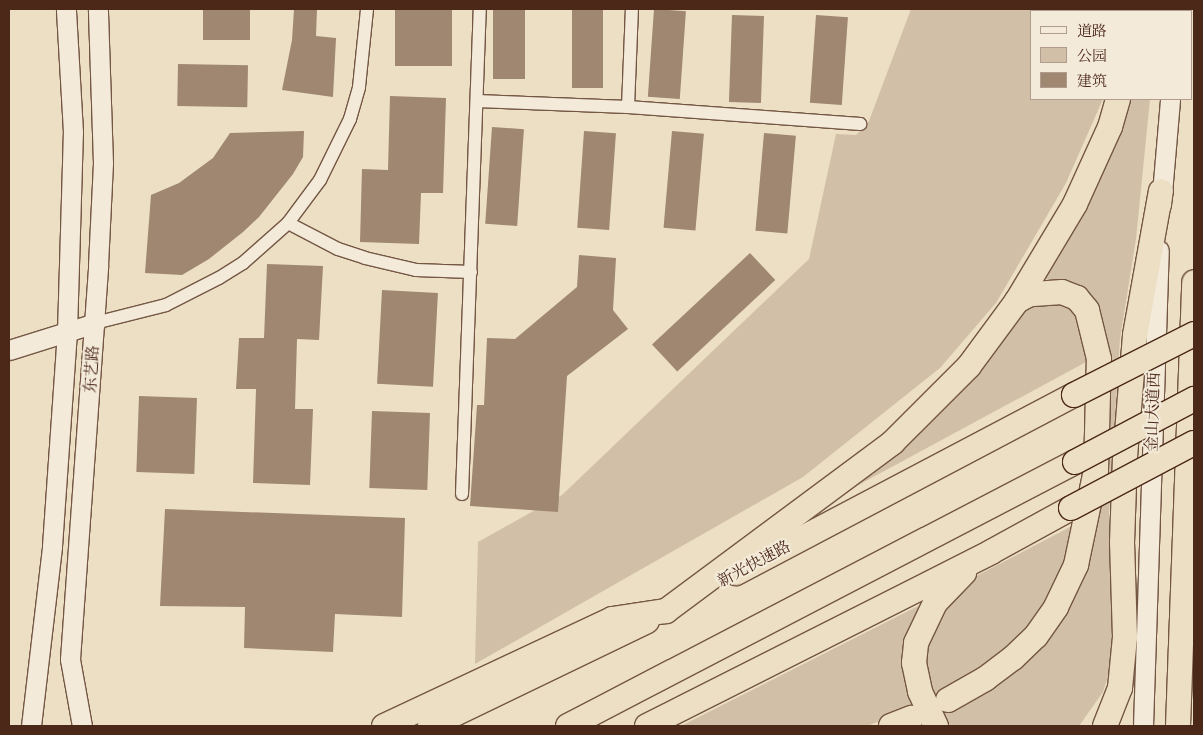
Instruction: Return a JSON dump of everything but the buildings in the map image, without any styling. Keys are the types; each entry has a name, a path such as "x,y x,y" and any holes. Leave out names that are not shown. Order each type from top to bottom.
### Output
{"highway":[{"path":"384,726 612,618 666,611 892,443 969,366 1017,301 1075,204 1110,127 1118,100"},
{"path":"1105,726 1120,688 1125,637 1122,543 1125,456 1135,335 1161,190"},
{"path":"1178,726 1194,282"},
{"path":"948,700 986,679 1014,658 1036,636 1056,607 1076,565 1096,470 1099,359 1087,310 1077,298 1062,292 1030,294 1017,301"},
{"name":"新光快速路","path":"430,726 666,611 1074,395 1194,334"},
{"path":"568,726 1194,399"},
{"path":"647,726 991,552 1194,443"},
{"path":"936,726 920,690 914,664 916,643 935,603 951,584 991,552"}],"street":[{"name":"东艺路","path":"31,726 52,546 67,332 73,132 66,9"},
{"name":"东艺路","path":"82,726 70,659 95,323 103,163 98,9"},
{"path":"9,350 95,323 166,305 219,278 243,263 288,223 320,180 350,119 359,87 367,9"},
{"path":"462,494 480,9"},
{"path":"628,107 632,9"},
{"name":"金山大道西","path":"1142,726 1161,190 1170,100"},
{"path":"477,101 628,107 860,124"},
{"path":"288,223 338,249 365,258 416,270 470,272"}],"green space":[{"path":"911,9 1128,9 1030,10 1030,100 1103,100 1066,183 996,303 940,368 803,477 475,664 478,542 562,495 809,259 836,134 856,135 869,121"},
{"path":"1125,100 1150,100 1136,239 1120,339 1109,513 1112,632 1110,670 1103,692 1079,726 946,726 937,714 1022,664 1094,521 1106,332 1100,308 1082,287 1063,280 1040,279"},
{"path":"1053,298 1067,305 1081,320 1088,361 851,489 847,482 1021,309"},
{"path":"1070,527 1073,540 1056,592 1022,638 966,682 929,698 923,668 926,640 938,613 963,583"},
{"path":"926,602 907,685 914,708 867,726 681,726"}]}
